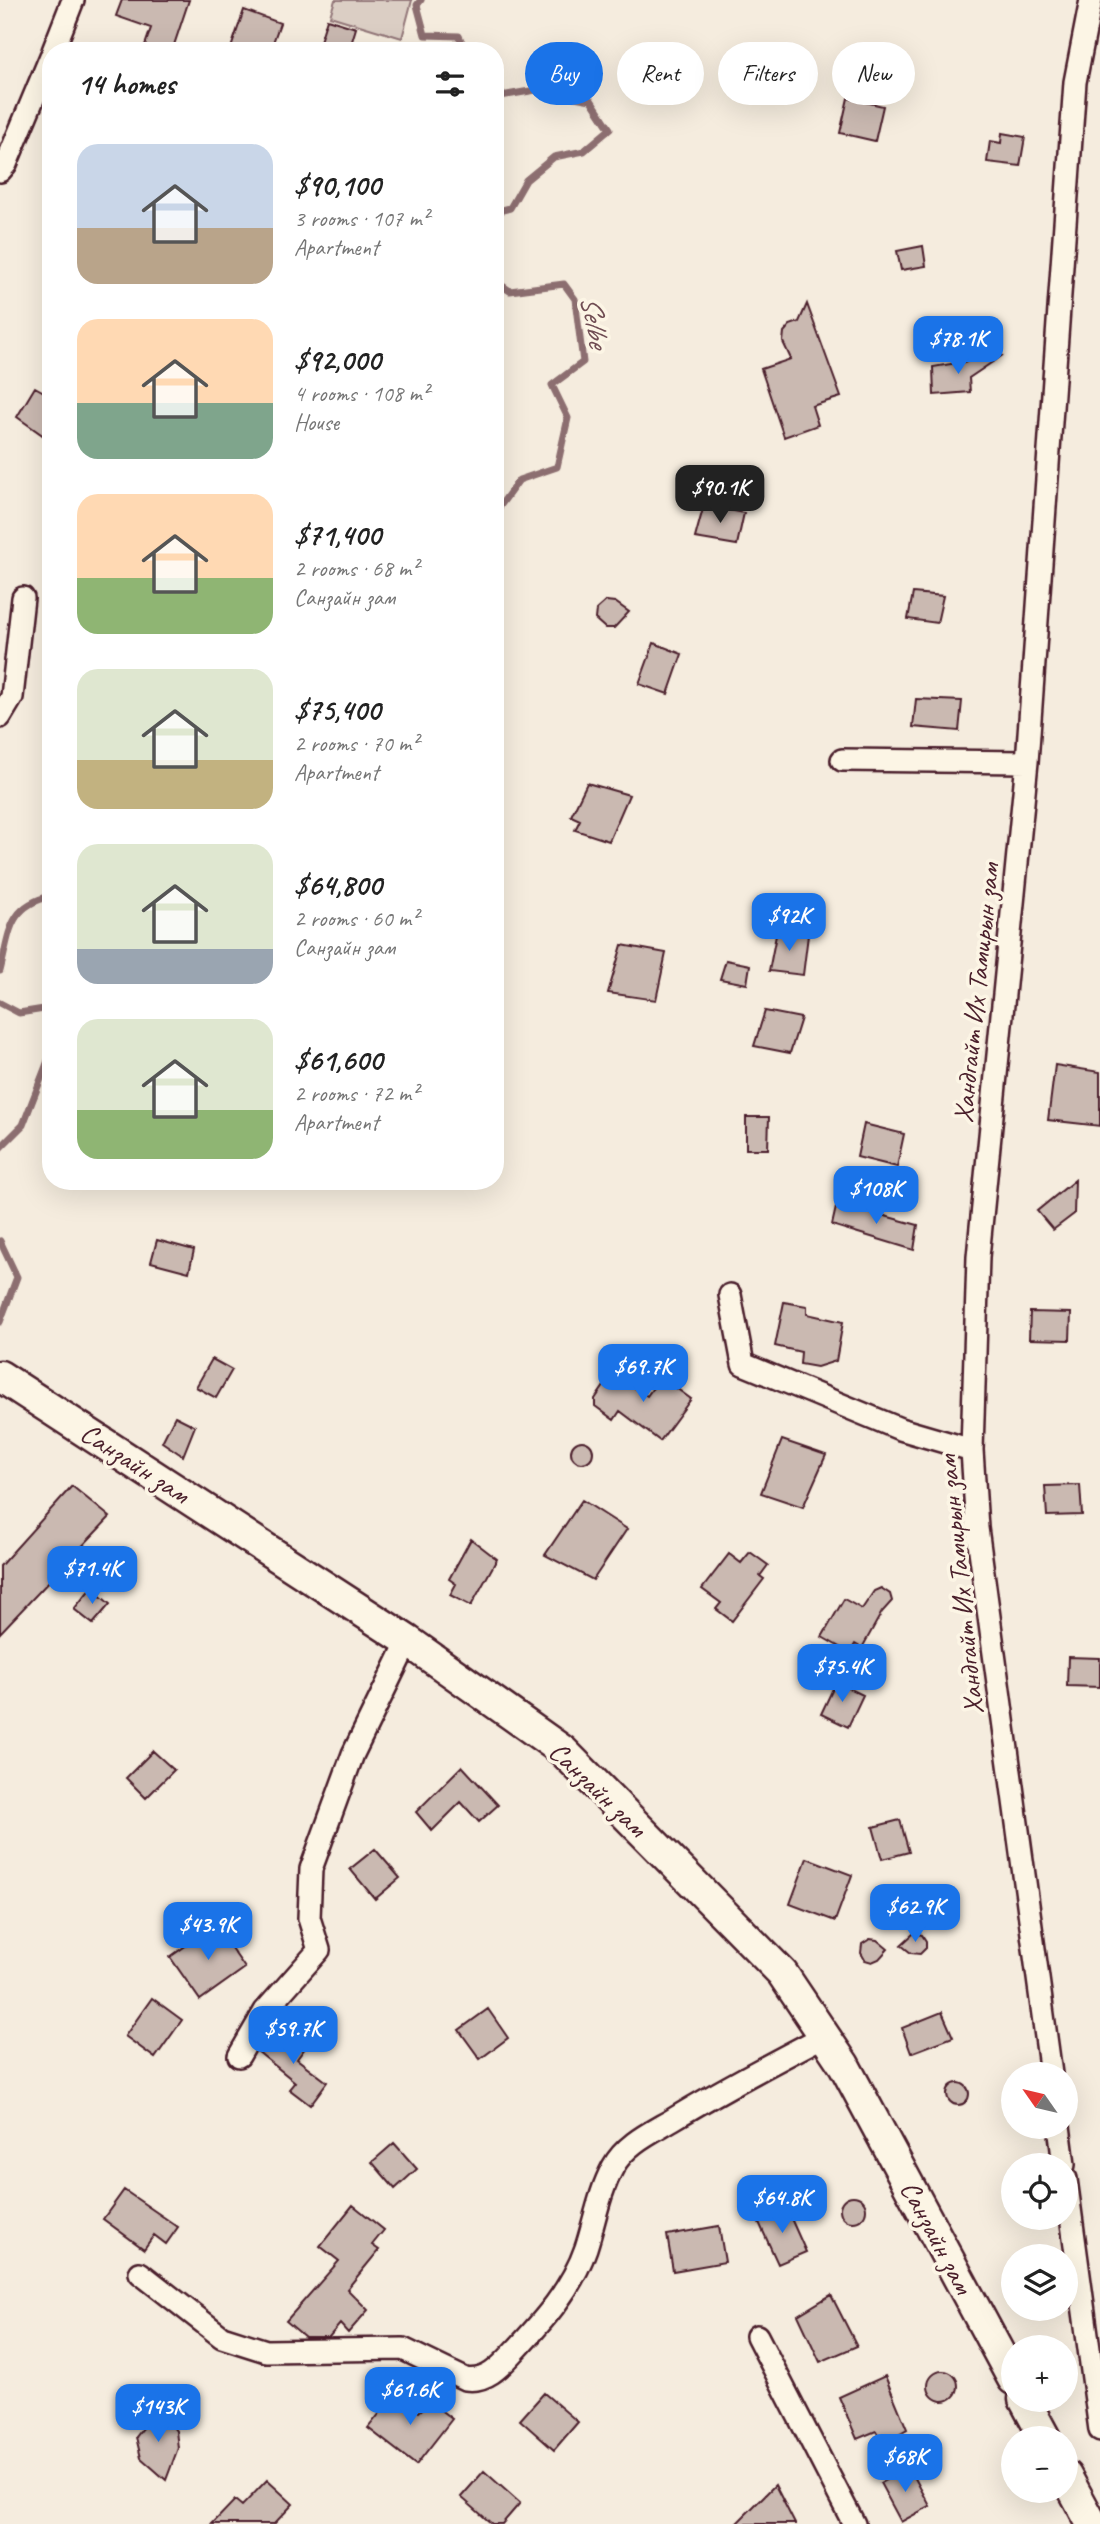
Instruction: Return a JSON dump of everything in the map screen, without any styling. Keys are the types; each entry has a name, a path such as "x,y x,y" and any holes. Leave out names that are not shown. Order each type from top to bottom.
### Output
{"main road":[{"name":"Санзайн зам","path":"1,1376 408,1641 563,1751 782,1973 844,2065 1001,2357"},
{"path":"1078,2498 1092,2524"}],"street":[{"path":"57,42 73,0"},
{"name":"Хандгайт Их Тамирын зам","path":"1049,2062 977,1528 972,1450 978,1257 1027,762 1075,82 1091,0"},
{"path":"0,171 6,164 42,78"},
{"path":"0,717 12,697 23,598"},
{"path":"842,760 1027,762"},
{"path":"730,1295 743,1364 900,1429 972,1450"},
{"path":"239,2056 265,2011 319,1950 309,1918 311,1869 354,1754 408,1641"},
{"path":"140,2273 222,2337 266,2351 403,2349 474,2381 497,2370 550,2314 568,2287 585,2250 601,2192 614,2165 627,2147 733,2082 824,2036"},
{"path":"1073,2230 1100,2430"},
{"path":"757,2336 854,2524"}],"shaded area":[{"path":"335,0 412,0 402,38 330,16"}],"building":[{"path":"122,0 189,0 175,42 146,42 151,28 116,16"},
{"path":"244,10 280,23 273,42 233,42"},
{"path":"327,19 356,28 352,42 320,42"},
{"path":"846,105 883,106 875,141 840,133"},
{"path":"1002,133 1025,137 1020,166 987,162 990,141 1001,143"},
{"path":"923,246 926,266 901,270 897,251"},
{"path":"807,304 841,397 812,406 818,425 784,437 761,369 791,359 783,342 784,332 790,325 799,322"},
{"path":"1003,355 969,378 970,392 934,395 933,367"},
{"path":"35,387 42,391 42,435 17,417"},
{"path":"704,505 744,513 737,545 695,538"},
{"path":"913,593 943,596 937,623 908,619"},
{"path":"606,601 615,602 629,612 614,628 605,628 595,619 596,610"},
{"path":"654,643 682,654 668,694 639,684"},
{"path":"916,699 962,701 959,731 913,727"},
{"path":"587,783 629,795 609,841 575,830 580,820 571,816"},
{"path":"777,930 808,935 803,975 769,971"},
{"path":"622,945 666,953 656,1000 608,993"},
{"path":"726,960 750,965 747,984 720,979"},
{"path":"765,1011 801,1018 790,1053 754,1046"},
{"path":"1055,1065 1100,1072 1100,1126 1048,1120"},
{"path":"746,1117 769,1117 768,1149 746,1149"},
{"path":"864,1124 904,1134 897,1167 857,1157"},
{"path":"1075,1180 1074,1214 1053,1230 1037,1211"},
{"path":"837,1203 918,1225 914,1250 832,1225"},
{"path":"157,1240 194,1250 189,1272 151,1262"},
{"path":"784,1302 807,1306 807,1314 843,1322 836,1361 817,1367 800,1364 801,1352 775,1346"},
{"path":"1030,1312 1071,1313 1070,1340 1029,1339"},
{"path":"212,1359 232,1370 216,1398 196,1387"},
{"path":"613,1373 647,1396 661,1377 691,1399 660,1441 620,1411 614,1420 595,1406 595,1399"},
{"path":"175,1416 195,1426 183,1456 162,1442"},
{"path":"782,1440 826,1455 803,1507 761,1493"},
{"path":"582,1441 590,1444 593,1452 590,1460 582,1463 574,1460 571,1452 574,1444"},
{"path":"1080,1485 1082,1515 1047,1516 1045,1486"},
{"path":"72,1486 110,1517 0,1633 0,1566"},
{"path":"582,1500 627,1529 593,1580 545,1555"},
{"path":"471,1539 497,1559 471,1606 450,1595 456,1584 449,1579"},
{"path":"750,1552 768,1565 760,1576 764,1579 732,1621 716,1609 721,1603 702,1589 729,1554 741,1563"},
{"path":"91,1588 110,1604 93,1624 74,1609"},
{"path":"881,1588 890,1594 892,1601 882,1612 862,1648 855,1644 850,1653 822,1637 844,1599 862,1609 874,1591"},
{"path":"1068,1657 1100,1658 1100,1687 1067,1686"},
{"path":"836,1682 863,1695 848,1727 821,1714"},
{"path":"153,1751 174,1770 146,1798 126,1778"},
{"path":"462,1766 498,1805 479,1822 461,1802 432,1831 416,1812"},
{"path":"900,1820 909,1852 882,1859 873,1827"},
{"path":"375,1849 400,1878 375,1899 350,1869"},
{"path":"807,1858 852,1875 835,1921 790,1904"},
{"path":"215,1925 245,1968 200,2000 170,1957"},
{"path":"914,1933 922,1935 926,1941 926,1948 920,1954 911,1953 901,1945"},
{"path":"870,1939 877,1940 888,1949 872,1962 865,1960 861,1953 862,1944"},
{"path":"152,1998 182,2020 155,2058 125,2036"},
{"path":"488,2009 508,2038 480,2059 459,2030"},
{"path":"942,2012 953,2037 911,2053 902,2028"},
{"path":"292,2031 308,2044 297,2059 327,2082 310,2105 289,2089 295,2082 257,2051 266,2035 280,2046"},
{"path":"958,2083 968,2090 969,2094 962,2104 958,2105 948,2098 947,2094 954,2084"},
{"path":"394,2143 417,2169 395,2189 372,2162"},
{"path":"124,2190 178,2227 166,2244 154,2235 144,2249 103,2219"},
{"path":"853,2196 862,2200 866,2209 862,2218 853,2222 844,2218 840,2209 844,2200"},
{"path":"353,2205 384,2230 372,2245 379,2250 347,2289 368,2310 348,2333 340,2324 329,2337 305,2337 286,2321 339,2261 320,2246"},
{"path":"785,2205 806,2252 778,2264 757,2218"},
{"path":"719,2226 725,2262 673,2271 667,2235"},
{"path":"831,2295 857,2346 820,2362 798,2315"},
{"path":"943,2371 954,2375 958,2386 954,2397 943,2401 932,2397 928,2386 932,2375"},
{"path":"885,2376 907,2429 883,2443 876,2431 857,2439 839,2397"},
{"path":"396,2393 419,2412 430,2402 452,2419 416,2465 368,2428"},
{"path":"544,2393 578,2422 554,2450 520,2420"},
{"path":"159,2408 176,2431 178,2448 166,2480 141,2458 136,2437"},
{"path":"909,2467 930,2506 901,2522 880,2483"},
{"path":"484,2471 520,2503 502,2524 492,2524 461,2497"},
{"path":"267,2480 293,2504 274,2524 212,2524 235,2500 242,2506"},
{"path":"775,2485 795,2524 736,2524"}],"waterway":[{"name":"Selbe","path":"421,0 417,5 425,35 459,36 462,42"},
{"name":"Selbe","path":"504,95 536,90 591,100 610,129 584,151 554,157 526,180 510,208 504,210"},
{"name":"Selbe","path":"504,287 510,291 564,284 575,299 583,362 552,385 568,418 557,467 519,480 504,501"},
{"name":"Selbe","path":"0,971 9,934 18,914 42,899"},
{"name":"Selbe","path":"0,1003 19,1013 42,1009"},
{"name":"Selbe","path":"0,1148 23,1125 42,1076"},
{"name":"Selbe","path":"0,1241 17,1277 0,1322"}]}
